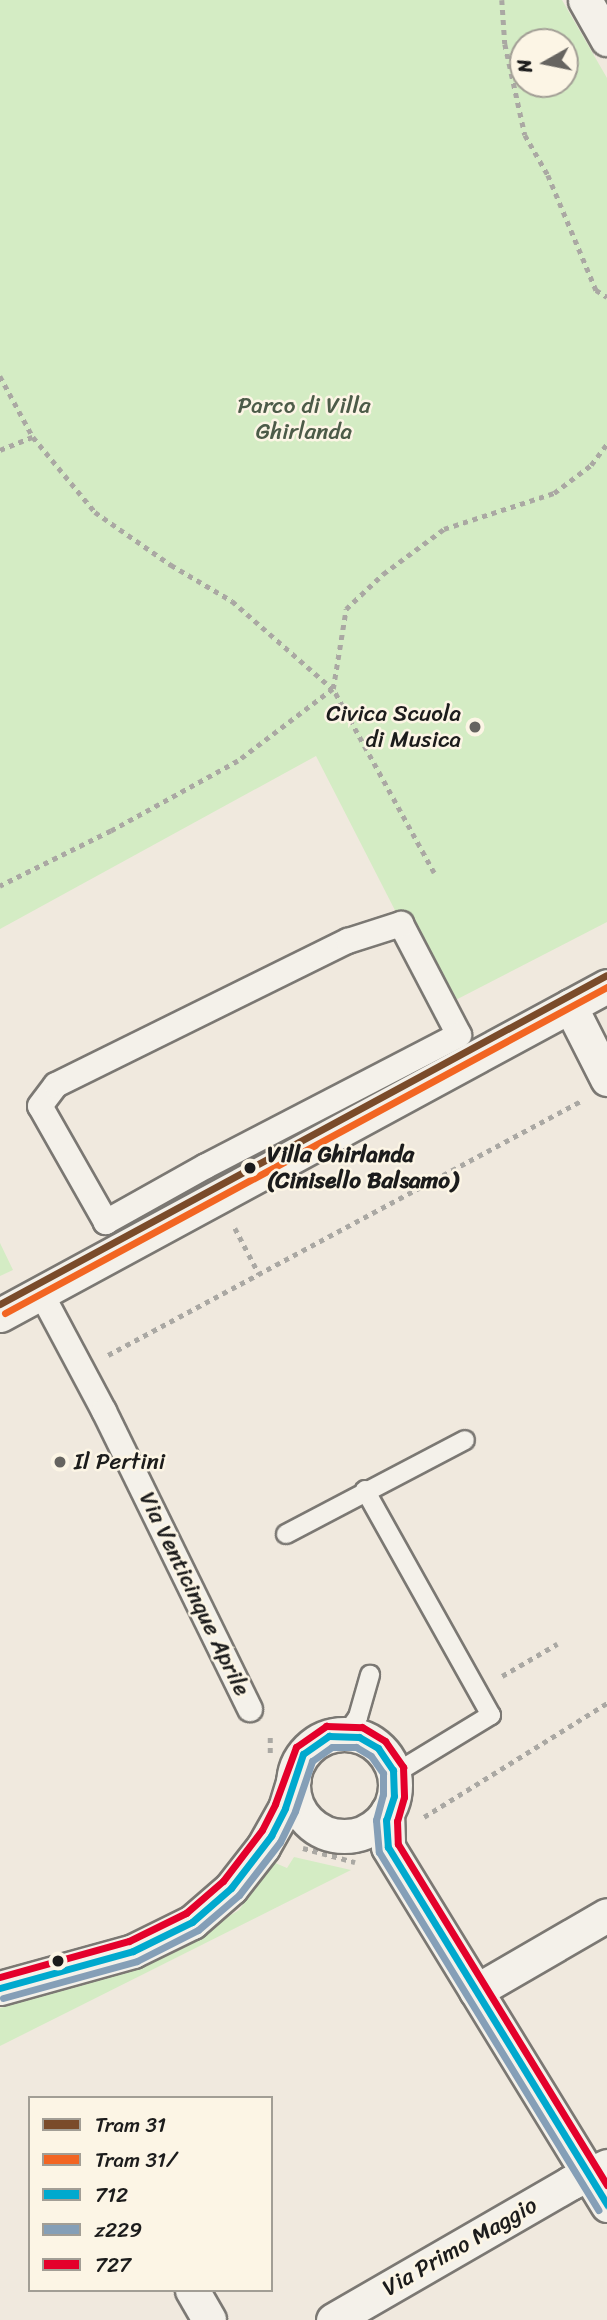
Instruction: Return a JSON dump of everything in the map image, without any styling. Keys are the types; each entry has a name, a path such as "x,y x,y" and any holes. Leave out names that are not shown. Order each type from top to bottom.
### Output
{"street":[{"path":"585,0 607,39"},
{"path":"401,924 459,1035 206,1166 106,1222 40,1106 56,1085 348,941 401,924"},
{"path":"0,1315 607,986"},
{"path":"570,1006 599,1087"},
{"name":"Via Venticinque Aprile","path":"41,1293 250,1709"},
{"path":"0,1988 133,1951 192,1922 231,1888 271,1836 285,1808 299,1762 313,1745 329,1737 346,1734 363,1738 379,1748 394,1774 394,1796 387,1812 376,1825 361,1834 348,1836 326,1833 307,1821 300,1810 295,1797 294,1779"},
{"path":"387,1812 388,1847 476,1991 597,2170 607,2205"},
{"path":"476,1991 607,1915"},
{"name":"Via Primo Maggio","path":"333,2320 597,2170"},
{"path":"193,2292 209,2320"}],"lane":[{"path":"286,1534 365,1490 465,1440"},
{"path":"365,1490 491,1715 394,1774"},
{"path":"346,1734 358,1717 370,1675"}],"path":[{"path":"502,0 505,44 525,135 554,187 596,290 607,297"},
{"path":"0,376 33,437 95,512 171,565 232,601 333,689 434,873"},
{"path":"0,450 33,437"},
{"path":"0,886 111,831 238,761 333,689 346,609 383,574 444,529 554,493 591,465 607,444"},
{"path":"81,1369 599,1087"},
{"path":"478,1692 557,1644"},
{"path":"421,1819 607,1703"},
{"path":"292,1846 356,1863"}],"green space":[{"name":"Parco di Villa Ghirlanda","path":"0,0 562,0 578,28 509,28 509,98 579,98 579,29 607,78 607,922 444,1006 316,756 0,929"},
{"path":"0,1243 13,1270 0,1276"},
{"path":"294,1857 351,1870 0,2046 0,2008 87,1984 177,1948 239,1910 273,1862 287,1868"}],"tram line":[{"name":"31","path":"0,1304 607,975"},
{"name":"31/","path":"5,1313 607,987"}],"transit line":[{"name":"727","path":"0,1977 129,1941 186,1913 223,1881 262,1830 275,1804 296,1747 326,1726 362,1727 385,1741 403,1767 404,1797 397,1821 398,1844 607,2185"},
{"name":"712","path":"0,1988 133,1951 192,1922 231,1888 271,1836 285,1808 303,1754 329,1736 359,1737 378,1748 393,1770 394,1796 386,1820 388,1847 607,2205"},
{"name":"z229","path":"3,1998 137,1961 198,1930 239,1895 280,1842 295,1811 312,1761 332,1747 356,1747 371,1756 383,1773 383,1794 376,1820 379,1852 598,2210"}],"place":[{"name":"Civica Scuola di Musica","path":"475,727"},
{"name":"Villa Ghirlanda (Cinisello Balsamo)","path":"250,1168"},
{"name":"Il Pertini","path":"60,1462"}]}
